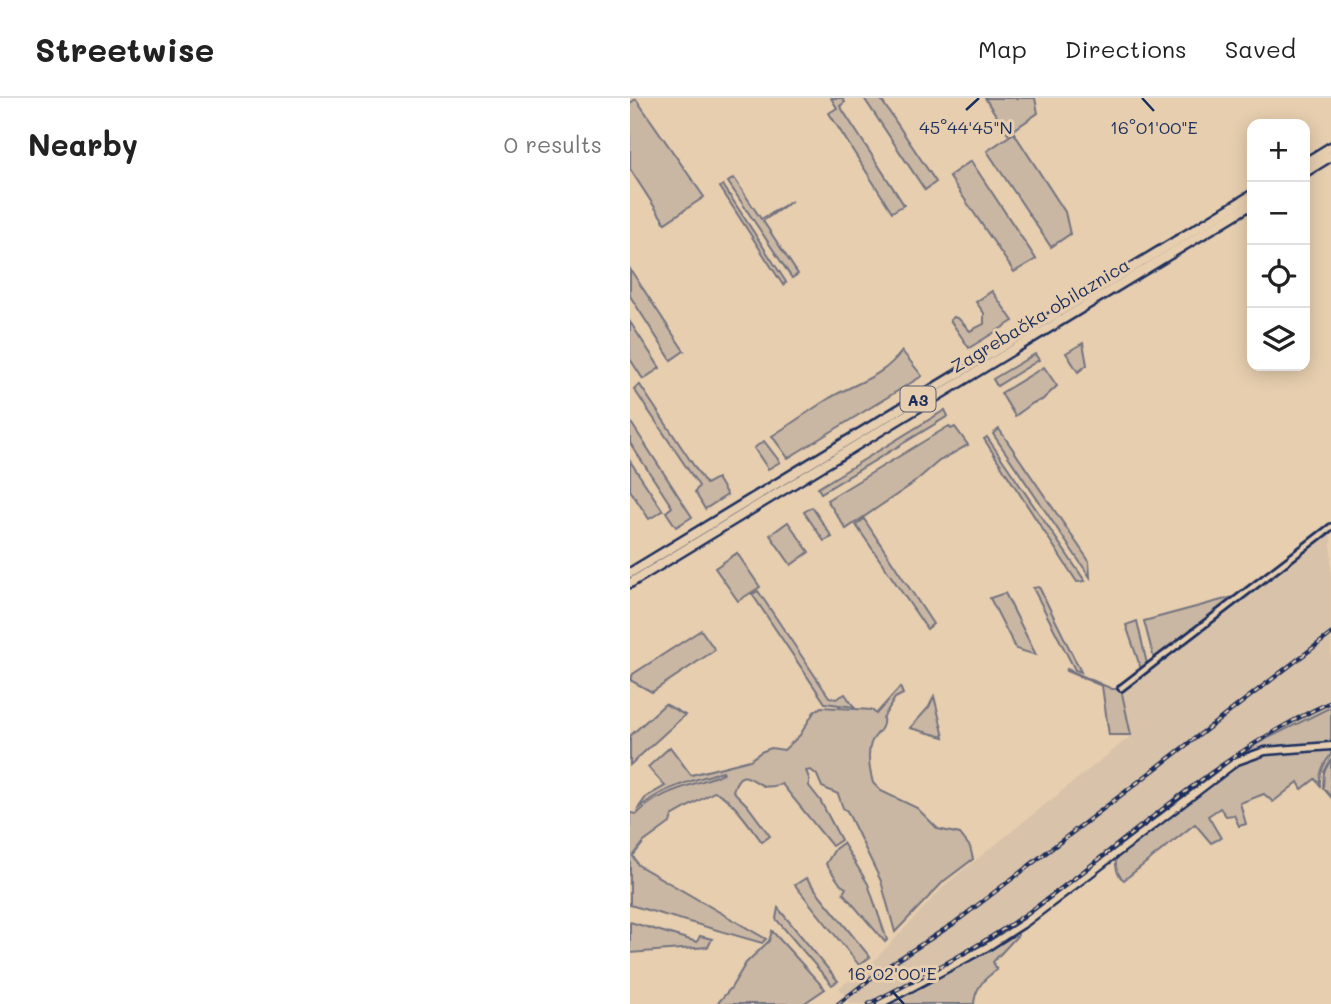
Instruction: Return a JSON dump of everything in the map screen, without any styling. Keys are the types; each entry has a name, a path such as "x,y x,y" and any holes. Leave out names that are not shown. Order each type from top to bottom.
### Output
{"highway":[{"path":"1310,160 1331,147"},
{"path":"1310,169 1331,156"},
{"name":"Zagrebačka obilaznica","path":"630,573 1247,198"},
{"name":"Zagrebačka obilaznica","path":"630,583 1247,207"}],"main road":[{"path":"880,1004 987,947 1026,922 1230,765 1265,751 1331,746"}],"street":[{"path":"1121,688 1331,527"}],"shaded area":[{"path":"831,98 842,98 845,102 840,106 904,205 892,212 829,113 837,108"},
{"path":"864,98 880,98 936,182 925,190"},
{"path":"985,98 1035,98 1038,113 1008,134"},
{"path":"636,99 704,197 665,223 630,169 630,103"},
{"path":"1014,133 1065,212 1070,234 1051,247 987,151"},
{"path":"971,161 1036,259 1014,272 949,176"},
{"path":"734,178 761,219 792,201 763,221 798,274 792,278 728,182"},
{"path":"723,185 786,282 783,285 720,187"},
{"path":"630,269 684,351 671,360 630,296"},
{"path":"992,291 1013,321 969,348 950,320 954,317 959,319 970,331 984,324 984,313 976,302"},
{"path":"630,322 660,368 643,379 630,359"},
{"path":"1083,343 1087,365 1078,372 1066,353"},
{"path":"902,351 922,376 788,458 772,436 828,399 877,374"},
{"path":"1035,354 1039,360 997,386 993,379"},
{"path":"1044,367 1057,386 1042,400 1015,416 1001,393"},
{"path":"640,385 706,484 717,478 727,495 705,509 695,492 699,486 634,389"},
{"path":"945,410 948,416 821,493 818,488"},
{"path":"630,421 692,517 676,527 666,512 672,507 630,443"},
{"path":"949,426 951,429 955,427 968,445 939,461 911,485 846,529 827,500"},
{"path":"999,429 1089,561 1090,577 993,434"},
{"path":"987,437 1085,581 1077,582 984,439"},
{"path":"764,441 780,462 768,469 754,448"},
{"path":"630,461 663,511 649,519 630,490"},
{"path":"812,507 832,537 824,541 804,512"},
{"path":"864,519 933,624 927,629 856,525"},
{"path":"788,522 809,552 791,565 770,535"},
{"path":"1331,530 1331,707 1258,743 1213,774 1025,920 983,947 877,1004 851,1004 839,988 874,961 947,883 1131,736 1121,689"},
{"path":"737,553 760,587 738,601 715,568"},
{"path":"1039,587 1081,672 1075,670 1033,588"},
{"path":"758,591 829,697 836,699 845,694 854,707 825,703 752,594"},
{"path":"1005,593 1036,655 1016,649 990,598"},
{"path":"1233,597 1154,659 1144,621"},
{"path":"1137,621 1147,664 1141,669 1126,625"},
{"path":"701,630 715,650 652,692 630,680 633,674"},
{"path":"1067,669 1112,689 1121,689 1131,735 1109,735 1102,686 1066,671"},
{"path":"900,687 903,694 895,698 883,718 881,729 871,743 869,758 873,783 881,791 917,808 938,829 960,834 970,847 973,859 944,881 895,932 881,881 847,811 843,808 838,794 822,787 817,775 811,770 806,771 809,786 820,800 841,840 832,846 782,784 766,787 743,776 733,791 770,836 762,842 733,805 714,792 672,816 670,823 644,842 633,856 638,865 766,939 762,943 630,905 630,813 637,814 667,793 724,773 723,771 667,790 637,810 646,797 665,786 648,767 670,747 691,775 750,760 771,748 784,750 800,735 814,712 821,707 872,710 876,714"},
{"path":"934,696 944,737 910,728 929,707"},
{"path":"665,704 685,715 630,765 630,736"},
{"path":"1331,707 1331,744 1267,749 1227,765 1258,743"},
{"path":"1331,747 1331,755 1321,773 1320,785 1315,779 1302,789 1298,782 1273,802 1264,794 1240,803 1246,824 1239,826 1234,815 1226,816 1220,808 1208,816 1221,838 1211,843 1195,824 1124,880 1119,875 1116,854 1238,763 1265,753"},
{"path":"1331,759 1331,797 1323,788 1324,772"},
{"path":"843,843 868,884 887,940 885,942 843,893 846,888 826,864 835,849"},
{"path":"806,878 870,957 859,965 795,885"},
{"path":"778,908 838,981 832,985 776,919"},
{"path":"630,922 697,942 700,936 712,939 708,947 630,953"},
{"path":"772,931 825,989 803,1004 717,1004 731,988 746,963 769,941"},
{"path":"1017,932 1018,935 993,962 997,970 981,984 974,1004 885,1004"}],"railway":[{"path":"838,1004 879,972 953,924 1331,634"},
{"path":"869,1004 998,933 1039,905 1216,770 1291,722 1331,702"}]}
